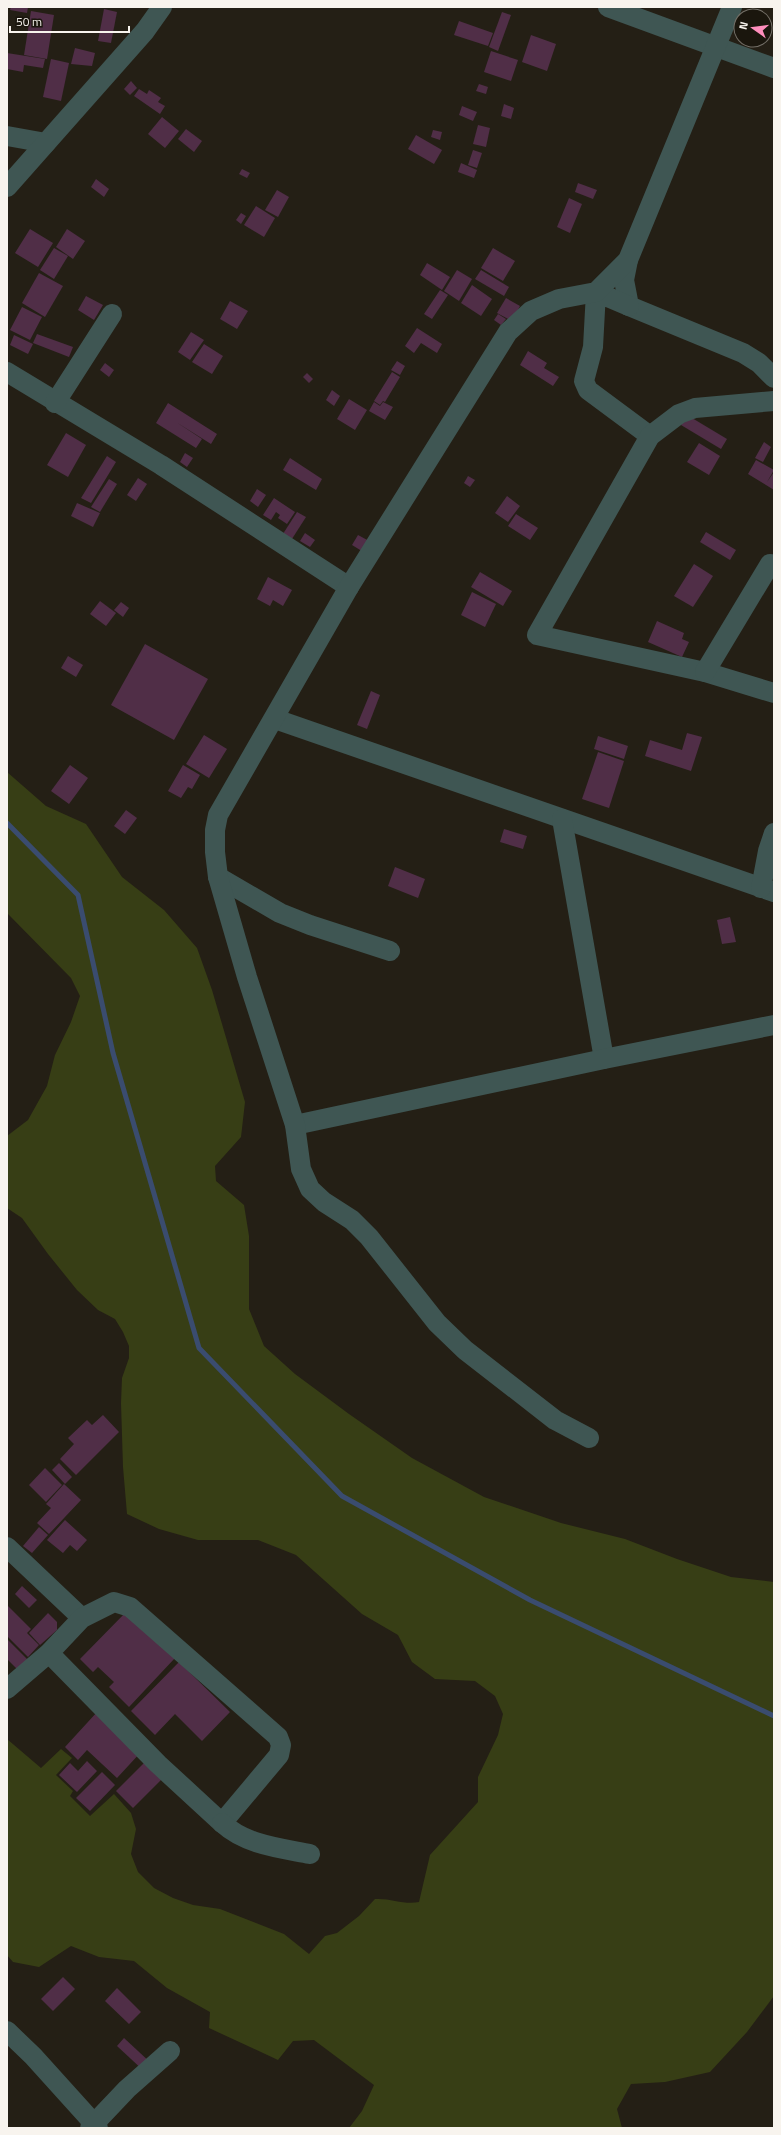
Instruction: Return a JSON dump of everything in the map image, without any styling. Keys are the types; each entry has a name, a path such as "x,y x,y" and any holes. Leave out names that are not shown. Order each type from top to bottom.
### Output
{"street":[{"path":"7,187 145,31 162,7"},
{"path":"608,7 774,68"},
{"path":"629,306 624,280 628,260 732,7"},
{"path":"7,136 46,143"},
{"path":"628,260 596,292 593,347 584,381 588,390 650,436"},
{"path":"589,1438 555,1420 465,1350 437,1323 369,1237 352,1220 324,1202 310,1189 301,1169 295,1125 247,977 218,877 215,852 215,830 218,815 275,719 349,587 508,332 531,311 558,299 596,292 742,353 759,363 774,378"},
{"path":"54,403 112,314"},
{"path":"7,372 54,403 160,465 349,587"},
{"path":"774,402 695,408 679,414 650,436 537,635 705,672 774,693"},
{"path":"705,672 770,564"},
{"path":"275,719 768,890 768,851 774,834"},
{"path":"562,819 604,1059"},
{"path":"218,877 280,913 310,925 390,952"},
{"path":"295,1125 604,1059 774,1025"},
{"path":"7,1547 82,1618"},
{"path":"7,1689 49,1653 82,1618 114,1602 130,1607 278,1737 281,1745 279,1755 222,1823"},
{"path":"49,1653 158,1764 233,1833 247,1840 310,1854"},
{"path":"7,2031 33,2056 94,2127 127,2089 170,2051"}],"green space":[{"path":"7,772 46,806 86,824 122,877 164,910 197,948 212,990 245,1102 241,1137 215,1166 216,1181 244,1205 249,1236 249,1309 264,1346 295,1374 412,1458 484,1497 561,1523 625,1539 677,1559 731,1577 774,1582 774,1996 747,2032 710,2072 665,2082 631,2084 617,2109 622,2128 349,2128 362,2111 374,2085 314,2040 293,2041 278,2060 209,2028 210,2012 167,1988 134,1961 99,1957 71,1946 39,1967 13,1962 7,1955 7,1739 41,1768 61,1749 72,1758 56,1775 73,1791 70,1796 90,1816 114,1794 131,1813 136,1829 131,1854 138,1872 154,1888 173,1898 193,1905 220,1909 284,1934 309,1954 325,1936 337,1933 359,1916 375,1899 387,1899 408,1903 419,1902 430,1855 478,1802 478,1777 498,1735 503,1714 495,1696 475,1681 435,1679 412,1662 398,1635 362,1614 296,1555 258,1540 198,1540 159,1529 127,1514 123,1467 121,1403 122,1378 129,1358 129,1346 115,1319 98,1310 77,1290 22,1218 7,1208 7,1136 28,1120 47,1086 55,1055 71,1022 80,996 71,978 7,913"}],"building":[{"path":"11,7 28,7 27,13 10,10"},
{"path":"104,9 117,12 111,43 98,41"},
{"path":"31,11 54,15 47,59 24,55"},
{"path":"502,12 511,15 498,51 489,47"},
{"path":"459,21 493,33 488,46 454,35"},
{"path":"531,35 556,44 547,71 522,62"},
{"path":"75,48 95,53 92,66 71,64"},
{"path":"491,51 518,60 511,81 484,72"},
{"path":"7,53 45,59 43,68 24,65 23,72 7,69"},
{"path":"51,59 69,63 61,101 43,97"},
{"path":"131,81 137,88 130,95 124,89"},
{"path":"479,84 488,87 486,94 476,91"},
{"path":"139,89 147,94 149,90 161,98 158,102 165,106 160,114 134,96"},
{"path":"504,104 514,108 511,119 501,116"},
{"path":"462,106 477,112 473,121 459,115"},
{"path":"162,117 179,131 165,148 148,134"},
{"path":"478,125 490,128 486,147 473,144"},
{"path":"186,129 202,141 194,152 178,139"},
{"path":"433,130 442,132 440,140 431,137"},
{"path":"416,135 442,150 434,164 408,149"},
{"path":"473,150 482,153 477,168 468,165"},
{"path":"461,163 477,170 474,178 458,172"},
{"path":"242,169 250,173 247,178 239,174"},
{"path":"96,179 109,189 104,197 91,187"},
{"path":"578,183 597,190 593,199 575,192"},
{"path":"277,190 289,197 278,217 265,210"},
{"path":"569,198 582,204 570,233 557,227"},
{"path":"256,206 275,218 264,237 244,225"},
{"path":"241,213 246,216 241,224 236,220"},
{"path":"30,229 53,243 38,267 15,253"},
{"path":"67,229 85,241 73,259 56,247"},
{"path":"54,248 68,256 54,279 40,270"},
{"path":"493,248 515,261 503,281 481,268"},
{"path":"427,263 450,277 442,290 420,275"},
{"path":"457,270 472,279 459,301 444,291"},
{"path":"481,270 509,287 504,296 475,279"},
{"path":"39,273 63,286 45,317 22,303"},
{"path":"472,285 492,299 481,316 461,303"},
{"path":"440,290 448,295 432,319 424,314"},
{"path":"86,296 103,305 94,320 78,310"},
{"path":"506,298 520,306 512,321 497,313"},
{"path":"230,301 248,311 237,329 220,319"},
{"path":"22,307 42,317 30,340 10,330"},
{"path":"498,314 506,319 501,325 494,320"},
{"path":"417,328 442,344 437,353 421,343 414,353 405,346"},
{"path":"191,332 204,340 190,360 178,352"},
{"path":"37,334 73,347 69,357 33,343"},
{"path":"14,335 33,344 28,354 10,345"},
{"path":"204,344 223,356 212,374 192,362"},
{"path":"528,351 547,363 544,368 559,377 553,386 520,365"},
{"path":"397,361 405,366 400,375 391,370"},
{"path":"105,363 114,370 109,377 100,370"},
{"path":"392,372 400,377 385,402 383,401 380,405 374,401"},
{"path":"307,373 313,379 309,383 303,377"},
{"path":"332,390 340,396 334,406 326,400"},
{"path":"349,399 367,410 355,430 337,419"},
{"path":"374,402 380,406 383,402 393,407 385,420 369,411"},
{"path":"168,403 217,434 211,444 176,422 202,439 196,448 156,423"},
{"path":"687,415 727,439 721,449 681,425"},
{"path":"66,433 86,445 68,477 47,465"},
{"path":"764,442 771,447 763,462 755,458"},
{"path":"699,443 720,456 709,475 687,462"},
{"path":"185,453 193,458 187,467 180,462"},
{"path":"107,456 116,462 91,503 81,498"},
{"path":"290,458 322,479 316,490 283,470"},
{"path":"756,460 774,470 767,482 774,472 774,490 748,474"},
{"path":"468,476 475,480 470,487 464,483"},
{"path":"138,478 147,484 136,501 127,495"},
{"path":"109,479 117,484 100,512 91,507"},
{"path":"257,489 266,495 258,507 250,501"},
{"path":"507,496 520,506 508,522 495,513"},
{"path":"274,498 295,512 287,524 278,518 280,515 276,512 271,520 263,515"},
{"path":"77,503 100,513 93,527 71,516"},
{"path":"297,512 306,517 290,542 281,537"},
{"path":"516,514 538,528 530,540 508,526"},
{"path":"706,532 736,550 730,560 700,542"},
{"path":"305,533 315,540 310,547 300,541"},
{"path":"358,535 371,542 365,553 352,545"},
{"path":"694,564 713,576 693,607 674,596"},
{"path":"480,572 512,591 503,606 471,587"},
{"path":"268,577 292,590 283,606 273,600 270,606 257,599"},
{"path":"472,592 496,604 485,627 461,615"},
{"path":"100,601 116,613 106,626 90,614"},
{"path":"121,602 129,608 123,617 114,610"},
{"path":"657,621 684,633 682,639 689,642 682,657 648,642"},
{"path":"145,644 208,679 174,740 111,705"},
{"path":"68,656 83,665 76,677 61,668"},
{"path":"371,691 380,695 367,729 357,725"},
{"path":"687,733 702,737 691,771 645,756 650,740 682,750"},
{"path":"204,735 227,749 209,778 186,764"},
{"path":"598,736 628,746 624,759 594,749"},
{"path":"598,752 624,761 609,808 582,799"},
{"path":"70,765 88,778 69,804 51,791"},
{"path":"183,765 200,775 192,789 188,787 181,798 168,791"},
{"path":"126,810 137,818 125,834 114,826"},
{"path":"504,829 527,836 523,849 500,842"},
{"path":"395,867 425,879 418,898 388,886"},
{"path":"730,917 736,942 722,944 717,920"},
{"path":"103,1415 119,1432 76,1475 60,1459 74,1444 68,1438 87,1420 92,1425"},
{"path":"59,1463 72,1477 65,1484 52,1470"},
{"path":"45,1468 62,1485 46,1502 29,1485"},
{"path":"64,1484 81,1500 49,1534 37,1523 51,1508 46,1504"},
{"path":"65,1520 87,1540 77,1551 70,1545 63,1553 47,1540"},
{"path":"39,1527 48,1535 32,1553 23,1546"},
{"path":"22,1586 37,1600 29,1608 15,1594"},
{"path":"8,1606 31,1629 27,1633 39,1645 28,1657 7,1636"},
{"path":"127,1611 175,1658 129,1707 109,1687 114,1682 98,1667 93,1672 80,1659"},
{"path":"48,1613 57,1622 57,1630 40,1645 29,1633"},
{"path":"7,1639 28,1660 18,1670 7,1659"},
{"path":"179,1662 230,1712 202,1741 175,1714 155,1735 131,1711"},
{"path":"98,1711 141,1752 117,1778 87,1750 78,1760 65,1747"},
{"path":"87,1761 97,1771 77,1792 59,1775 70,1763 78,1771"},
{"path":"145,1762 162,1779 133,1808 116,1791"},
{"path":"102,1772 115,1785 90,1811 76,1798"},
{"path":"63,1977 75,1989 53,2011 41,1999"},
{"path":"117,1988 141,2012 129,2024 105,2001"},
{"path":"124,2038 152,2064 145,2072 117,2046"}],"waterway":[{"path":"7,823 78,895 113,1053 199,1348 342,1496 530,1600 774,1716"}]}
